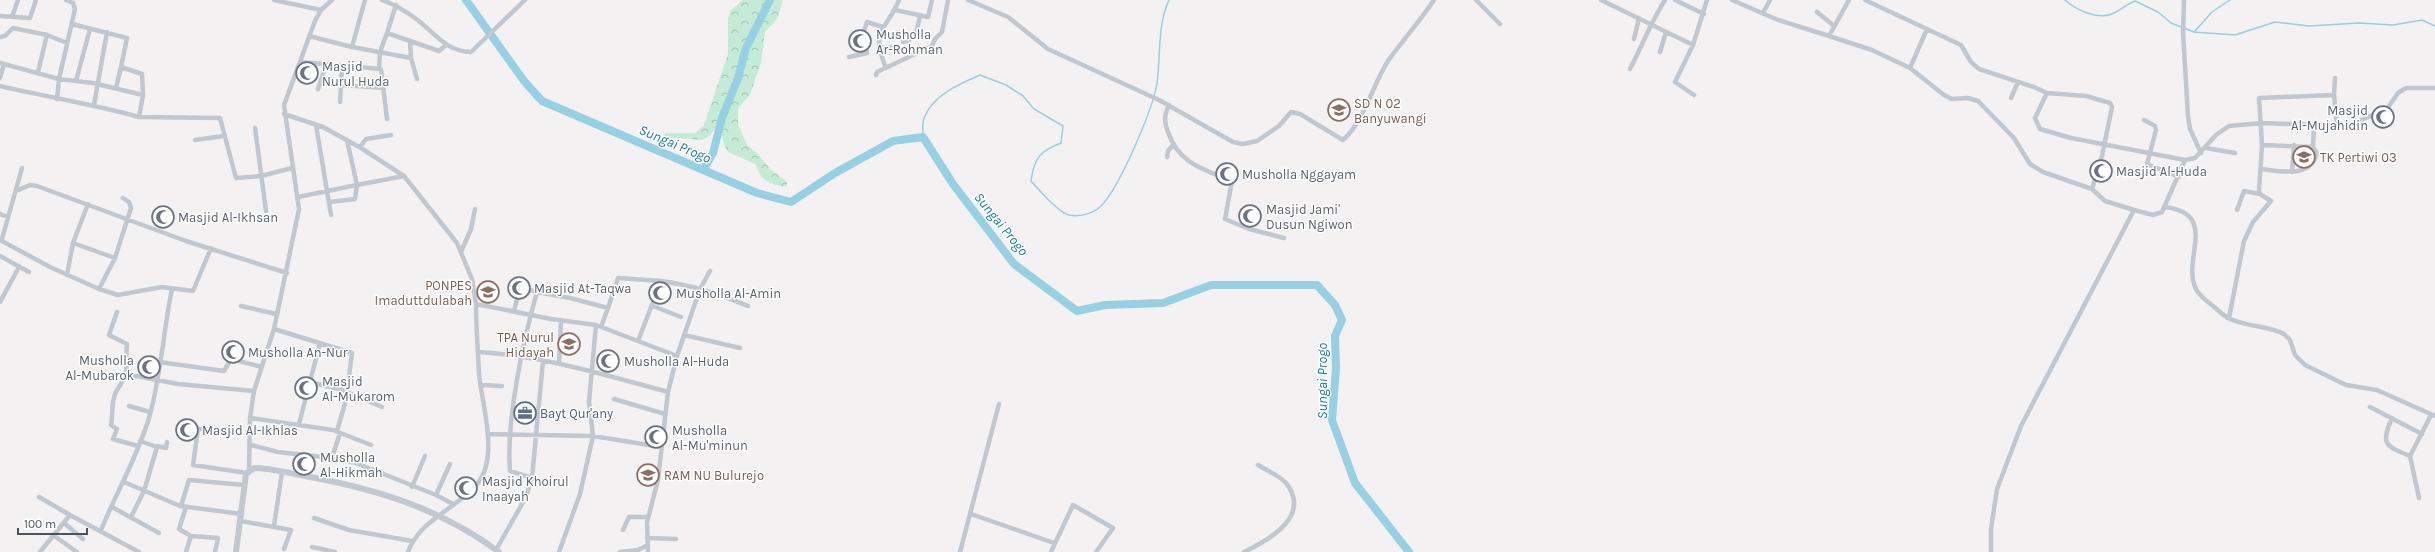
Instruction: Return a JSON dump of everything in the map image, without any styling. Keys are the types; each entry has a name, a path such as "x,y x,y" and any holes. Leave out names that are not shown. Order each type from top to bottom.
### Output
{"main road":[{"path":"236,552 242,514 244,485 248,471 257,468 385,494 412,503 438,516 498,551"}],"street":[{"path":"12,17 18,0"},
{"path":"0,16 30,18 36,0"},
{"path":"57,99 59,79 75,7 66,0"},
{"path":"274,0 321,10"},
{"path":"214,430 198,429 192,465 248,471 251,445 250,418 254,391 274,329 276,314 287,273 299,209 284,114 286,97 309,36 321,10 332,0"},
{"path":"352,47 364,0"},
{"path":"382,0 396,5 446,45 457,51 471,52 525,0"},
{"path":"885,66 879,48 878,39 883,27 895,10 899,0"},
{"path":"895,10 920,16 930,15 932,0"},
{"path":"876,75 877,72 885,66 932,46 935,39 942,32 948,0"},
{"path":"968,0 1008,17 1048,49 1159,100 1233,142 1243,144 1257,141 1279,126 1291,112 1300,114 1342,140 1354,128 1374,85 1388,61 1434,0"},
{"path":"1476,0 1500,24"},
{"path":"1601,0 1651,23 1693,45"},
{"path":"1630,69 1648,35 1651,23 1665,0"},
{"path":"1675,0 1704,14"},
{"path":"1694,95 1675,82 1693,45 1704,14 1707,0"},
{"path":"1732,0 1763,13 1872,50 1910,68 1944,95 1952,98 1968,98 1978,101 2014,138 2030,164 2035,168 2092,189 2105,201 2153,215 2162,212 2166,207 2185,160"},
{"path":"1744,5 1746,0"},
{"path":"1763,13 1770,0"},
{"path":"1829,36 1849,0"},
{"path":"1866,0 1961,45 1971,62 1979,69 2047,93 2086,96 2110,103 2112,107 2105,143 2092,189"},
{"path":"2184,0 2183,33 2190,129 2201,152"},
{"path":"387,119 382,70 379,69 380,52 396,5"},
{"path":"1817,12 1834,26"},
{"path":"903,42 909,41 914,37 920,16"},
{"path":"1634,39 1639,18"},
{"path":"849,57 867,53 863,34 867,22 883,27"},
{"path":"72,24 108,32 128,39 116,88"},
{"path":"0,37 4,36 13,28 47,36 67,43"},
{"path":"76,81 90,29"},
{"path":"1910,68 1927,29"},
{"path":"94,105 96,84 108,32"},
{"path":"1660,52 1666,32"},
{"path":"387,33 439,51 446,45"},
{"path":"38,72 47,36"},
{"path":"309,36 352,47 411,58"},
{"path":"410,41 411,58 417,79"},
{"path":"879,48 897,47"},
{"path":"300,62 342,67 379,69"},
{"path":"0,78 2,64 38,72 59,79 96,84 143,95"},
{"path":"318,89 326,65"},
{"path":"121,67 142,74 143,95 139,116"},
{"path":"340,102 342,67"},
{"path":"2335,78 2334,95 2337,127"},
{"path":"2011,98 2018,82"},
{"path":"341,85 384,88"},
{"path":"0,86 57,99 94,105 139,116 218,117 222,119 224,136 235,177 261,176 292,168"},
{"path":"2047,93 2035,118 2038,127 2047,132 2071,138 2148,151 2185,160 2195,158 2206,148 2216,135 2229,126 2261,123 2337,127 2357,123 2384,112 2390,106 2398,93 2406,88 2435,88"},
{"path":"2260,194 2259,186 2262,145 2260,97 2334,95"},
{"path":"1169,105 1164,114 1165,125 1179,154 1200,169 1232,181 1225,219 1249,229 1284,238"},
{"path":"284,114 316,125 347,140 404,176 435,214 461,252 472,279 476,304 481,385 488,434 487,460 484,473 478,483 430,521 412,541 408,552"},
{"path":"2144,120 2155,126 2156,130 2148,151 2146,162 2149,167 2179,177"},
{"path":"316,125 331,215"},
{"path":"2260,169 2292,172 2309,168 2315,161 2316,153 2313,147 2314,126"},
{"path":"255,128 266,211"},
{"path":"360,147 366,139 391,135"},
{"path":"195,140 224,136"},
{"path":"330,202 356,199 357,185 347,140"},
{"path":"1167,156 1168,151 1174,144"},
{"path":"2262,145 2294,145 2313,147"},
{"path":"2292,172 2294,145"},
{"path":"2206,148 2235,153"},
{"path":"22,168 1,240 67,275 99,289 120,296 162,287 193,291 211,248"},
{"path":"298,197 404,176"},
{"path":"16,191 30,186 38,186 128,220 287,273"},
{"path":"2229,318 2244,241 2253,222 2271,202 2260,194 2242,192 2237,210"},
{"path":"99,289 114,258 128,220 131,206 130,202 123,198"},
{"path":"67,275 73,243 88,204"},
{"path":"2166,207 2185,212 2190,218 2197,239 2193,258 2194,283 2204,299 2229,318 2280,332 2290,340 2295,354 2305,365 2346,385 2377,390 2433,416 2410,456 2419,498"},
{"path":"461,252 471,229 475,209"},
{"path":"1991,552 1991,529 1997,489 2021,426 2134,210"},
{"path":"0,214 8,217"},
{"path":"73,243 114,258"},
{"path":"0,256 30,272"},
{"path":"0,302 20,267"},
{"path":"648,552 648,518 658,480 668,392 684,335 700,289 710,271"},
{"path":"559,552 580,494 593,436 589,402 590,371 599,326 608,308 618,278 661,281 700,289 748,306"},
{"path":"638,341 653,306 661,281"},
{"path":"514,311 520,288 570,298 608,308"},
{"path":"101,530 124,482 150,412 157,380 172,289"},
{"path":"532,478 510,471 512,435 522,357 536,292"},
{"path":"476,304 530,315 599,326 677,356"},
{"path":"241,306 276,314"},
{"path":"653,306 681,317"},
{"path":"117,312 109,334 127,344 128,352 125,361 126,374 115,396 111,425 117,429 113,439 138,446"},
{"path":"559,364 561,320"},
{"path":"274,329 353,353 347,392 332,458"},
{"path":"684,335 740,348"},
{"path":"299,424 320,343"},
{"path":"479,352 522,357 559,364 668,392"},
{"path":"160,362 224,370 231,359 262,367"},
{"path":"498,551 526,497 532,478 536,435 536,416 542,362"},
{"path":"126,374 193,386 254,391"},
{"path":"309,382 347,392 382,407"},
{"path":"481,385 502,386"},
{"path":"614,399 665,414"},
{"path":"960,552 999,404"},
{"path":"129,406 150,412"},
{"path":"2370,407 2422,434"},
{"path":"250,418 299,424 338,432 371,445"},
{"path":"2392,418 2386,434 2386,442 2390,448 2410,456"},
{"path":"488,434 593,436 661,447"},
{"path":"140,441 166,448 167,442"},
{"path":"251,445 278,452 332,458 356,463 412,487 436,495 453,504"},
{"path":"131,517 144,491 157,446"},
{"path":"412,487 425,456"},
{"path":"436,495 450,464"},
{"path":"1244,552 1262,543 1290,520 1295,509 1294,500 1286,483 1258,465"},
{"path":"274,526 282,472"},
{"path":"215,552 218,538 191,536 179,529 189,480 244,485"},
{"path":"124,482 183,507 242,514"},
{"path":"39,497 70,516 101,530 138,552"},
{"path":"1051,552 1054,543 1074,506 1113,528 1096,552"},
{"path":"112,507 159,533"},
{"path":"971,514 1054,543"},
{"path":"48,552 42,550 70,516"},
{"path":"623,530 629,517 648,518"},
{"path":"314,518 349,530 412,541"},
{"path":"241,521 291,530 284,549"},
{"path":"64,523 83,539"},
{"path":"53,535 77,552"},
{"path":"186,552 191,536"},
{"path":"647,538 676,539"},
{"path":"620,552 638,550 648,545"},
{"path":"312,547 335,552"}],"green space":[{"path":"743,0 783,0 777,19 765,32 761,63 750,95 738,108 738,124 747,145 758,154 769,168 787,182 787,186 769,183 760,174 755,164 728,152 724,145 721,132 717,126 710,136 702,140 664,137 665,133 695,133 704,125 728,54 728,18 731,10"}],"waterway":[{"name":"Sungai Progo","path":"466,0 524,81 542,101 757,193 791,202 835,173 893,141 923,137 953,184 1014,264 1077,311 1105,305 1163,303 1211,285 1317,285 1335,305 1342,320 1335,336 1336,368 1332,420 1355,483 1409,552"},
{"path":"703,170 713,153 722,118 738,78 746,48 770,0"},
{"path":"923,137 923,120 928,110 940,97 955,86 980,75 1006,85 1023,96 1034,109 1063,126 1061,143 1048,149 1039,156 1034,166 1031,181 1060,210 1069,215 1077,216 1093,211 1100,207 1108,198 1116,184 1134,148 1149,111 1157,83 1161,30 1165,10 1169,0"},
{"path":"2065,0 2081,11 2102,16 2114,13 2135,1 2158,12 2171,23 2194,32 2212,12 2230,0"},
{"path":"2194,32 2235,35 2275,22 2309,26 2359,23 2393,25 2422,20 2435,26"}],"place":[{"name":"Musholla Ar-Rohman","path":"860,41"},
{"name":"Masjid Nurul Huda","path":"307,73"},
{"name":"SD N 02 Banyuwangi","path":"1339,110"},
{"name":"Masjid Al-Mujahidin","path":"2383,117"},
{"name":"TK Pertiwi 03","path":"2304,157"},
{"name":"Masjid Al-Huda","path":"2101,171"},
{"name":"Musholla Nggayam","path":"1227,174"},
{"name":"Masjid Jami' Dusun Ngiwon","path":"1250,216"},
{"name":"Masjid Al-Ikhsan","path":"163,217"},
{"name":"Masjid At-Taqwa","path":"519,288"},
{"name":"PONPES Imaduttdulabah","path":"488,292"},
{"name":"Musholla Al-Amin","path":"660,293"},
{"name":"TPA Nurul Hidayah","path":"569,344"},
{"name":"Musholla An-Nur","path":"233,352"},
{"name":"Musholla Al-Huda","path":"608,361"},
{"name":"Musholla Al-Mubarok","path":"149,367"},
{"name":"Masjid Al-Mukarom","path":"306,388"},
{"name":"Bayt Qur'any","path":"525,413"},
{"name":"Masjid Al-Ikhlas","path":"187,430"},
{"name":"Musholla Al-Mu'minun","path":"656,437"},
{"name":"Musholla Al-Hikmah","path":"304,464"},
{"name":"RAM NU Bulurejo","path":"648,475"},
{"name":"Masjid Khoirul Inaayah","path":"466,488"}]}
